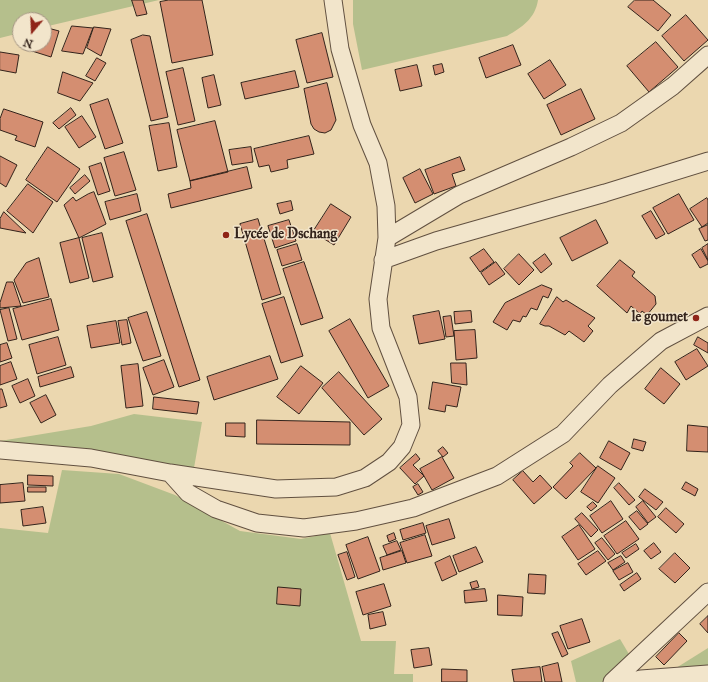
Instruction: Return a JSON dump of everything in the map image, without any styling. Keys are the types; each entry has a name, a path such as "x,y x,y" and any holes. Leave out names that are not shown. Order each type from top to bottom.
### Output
{"street":[{"path":"0,450 91,458 170,473 276,489 336,487 365,478 389,462 402,447 411,425 408,397 381,328 378,299 387,238 386,206 378,164 362,126 340,49 333,0"},
{"path":"387,238 459,195 571,147 621,123 673,86 708,55"},
{"path":"383,260 436,241 605,193 708,161"},
{"path":"170,473 188,492 216,509 257,523 304,528 356,521 413,508 497,476 563,434 610,385 661,341 708,316"},
{"path":"612,682 708,592"},
{"path":"630,682 641,679 708,674"}],"green space":[{"path":"0,0 159,0 52,25 52,12 12,12 12,35 0,38"},
{"path":"353,0 538,0 534,12 527,22 507,36 362,70 353,24"},
{"path":"134,414 202,422 194,468 0,441 91,426"},
{"path":"62,470 119,474 175,495 240,531 301,539 330,533 361,641 396,641 394,674 413,674 413,682 0,682 0,528 48,533"},
{"path":"620,639 639,671 676,668 708,648 708,682 576,682 571,661"}],"building":[{"path":"132,0 143,0 147,14 137,16"},
{"path":"169,0 202,0 213,55 172,63 160,2"},
{"path":"635,0 653,0 671,15 658,31 628,7"},
{"path":"686,15 708,40 684,61 662,36"},
{"path":"72,26 93,28 83,54 62,51"},
{"path":"94,27 111,29 101,56 87,48"},
{"path":"52,29 59,31 51,57 35,52 52,52"},
{"path":"322,33 333,77 307,83 296,40"},
{"path":"143,35 150,36 168,117 151,121 131,40"},
{"path":"656,42 678,67 649,92 627,66"},
{"path":"513,45 521,65 486,78 479,58"},
{"path":"0,52 19,55 16,73 0,70"},
{"path":"97,58 106,63 95,81 86,76"},
{"path":"550,60 566,85 544,99 528,74"},
{"path":"442,64 444,72 435,75 433,66"},
{"path":"417,65 422,86 400,91 395,70"},
{"path":"183,68 195,121 178,125 166,72"},
{"path":"295,71 299,87 245,99 241,83"},
{"path":"63,72 93,83 80,101 58,93"},
{"path":"214,75 221,105 208,108 202,78"},
{"path":"327,83 336,120 331,130 325,133 314,129 311,124 304,89"},
{"path":"581,89 595,119 561,135 547,105"},
{"path":"108,99 123,143 105,149 90,105"},
{"path":"71,108 76,115 59,129 53,123"},
{"path":"4,109 43,122 35,147 15,140 17,136 0,130 0,119"},
{"path":"82,116 96,137 79,148 65,127"},
{"path":"215,121 228,172 190,181 177,130"},
{"path":"169,123 177,167 158,171 149,126"},
{"path":"309,136 314,154 287,160 288,168 271,172 269,165 259,167 254,149"},
{"path":"48,147 80,169 57,202 26,180"},
{"path":"251,147 253,162 232,165 229,150"},
{"path":"124,152 136,190 115,196 104,158"},
{"path":"0,156 17,165 6,187 0,183"},
{"path":"460,157 465,170 452,174 456,186 434,194 425,170"},
{"path":"101,163 110,191 98,195 89,167"},
{"path":"247,167 252,188 171,208 168,194 191,188 190,181"},
{"path":"420,169 433,194 415,203 403,178"},
{"path":"85,175 90,181 75,194 70,188"},
{"path":"28,184 53,202 33,233 7,211"},
{"path":"94,192 106,224 79,238 64,205 73,197 76,201"},
{"path":"137,194 141,211 110,220 105,202"},
{"path":"679,194 694,220 668,234 653,208"},
{"path":"707,198 708,223 702,227 690,209"},
{"path":"291,201 293,210 280,214 277,204"},
{"path":"331,204 351,217 334,245 313,232"},
{"path":"651,211 665,234 656,239 642,216"},
{"path":"4,212 26,233 0,228 0,219"},
{"path":"147,214 200,380 179,387 126,221"},
{"path":"258,219 281,294 262,300 240,224"},
{"path":"289,220 296,241 275,248 268,226"},
{"path":"596,220 608,243 572,261 560,238"},
{"path":"708,225 708,240 705,241 699,229"},
{"path":"102,233 113,277 93,282 82,238"},
{"path":"79,238 89,278 70,283 60,243"},
{"path":"297,244 302,260 282,266 277,250"},
{"path":"708,244 708,260 702,248"},
{"path":"484,249 494,262 480,272 470,258"},
{"path":"701,249 708,261 708,264 700,268 692,255"},
{"path":"519,254 534,270 519,285 504,269"},
{"path":"545,254 552,264 541,273 533,263"},
{"path":"39,258 49,297 23,303 14,280 26,263"},
{"path":"620,260 635,272 632,276 655,296 656,304 647,315 642,311 640,314 631,306 627,313 597,286"},
{"path":"304,262 323,318 301,325 283,269"},
{"path":"496,262 505,274 489,285 481,273"},
{"path":"7,282 13,282 21,306 0,308 0,303"},
{"path":"542,285 552,289 548,298 543,296 537,310 531,308 526,317 523,316 520,322 513,320 507,330 493,322 505,303"},
{"path":"284,297 303,356 281,363 262,304"},
{"path":"557,297 563,302 566,300 595,318 588,326 593,331 584,342 569,331 565,335 549,326 540,324"},
{"path":"51,299 59,330 22,340 13,309"},
{"path":"9,308 17,339 8,341 0,310"},
{"path":"439,311 445,339 419,344 413,316"},
{"path":"471,311 472,322 455,324 454,312"},
{"path":"147,312 161,356 143,361 128,318"},
{"path":"451,316 454,336 446,337 443,317"},
{"path":"350,319 389,386 368,398 329,331"},
{"path":"127,320 131,343 122,345 118,321"},
{"path":"116,321 120,343 91,348 87,326"},
{"path":"475,330 477,358 456,360 454,331"},
{"path":"58,337 66,365 37,374 29,345"},
{"path":"698,337 708,343 708,353 694,345"},
{"path":"7,343 12,358 0,362 0,345"},
{"path":"697,349 708,366 686,380 675,362"},
{"path":"270,356 278,379 214,400 207,377"},
{"path":"164,360 174,387 153,395 143,368"},
{"path":"11,362 17,379 0,385 0,366"},
{"path":"451,363 466,363 467,385 452,383"},
{"path":"138,364 143,406 126,408 121,366"},
{"path":"301,366 323,383 299,414 277,397"},
{"path":"71,367 74,377 40,387 38,377"},
{"path":"661,368 680,384 664,404 645,389"},
{"path":"339,372 382,419 364,435 322,388"},
{"path":"28,379 35,396 20,403 12,386"},
{"path":"433,382 461,387 457,407 446,405 445,412 429,409"},
{"path":"0,389 2,389 7,406 0,408"},
{"path":"46,395 56,415 41,423 30,403"},
{"path":"154,397 199,402 197,414 153,409"},
{"path":"257,420 350,422 350,445 257,444"},
{"path":"226,423 245,423 245,437 226,436"},
{"path":"688,425 708,427 708,452 687,451"},
{"path":"634,439 646,442 643,451 632,448"},
{"path":"609,441 630,453 621,470 600,458"},
{"path":"443,447 448,453 443,457 438,451"},
{"path":"580,453 596,468 566,499 553,487 573,466 570,463"},
{"path":"416,454 420,459 413,465 424,476 415,484 400,468"},
{"path":"442,457 454,478 432,490 420,469"},
{"path":"598,466 615,478 598,503 581,492"},
{"path":"523,471 533,482 540,475 552,488 534,504 513,480"},
{"path":"28,475 53,476 53,486 28,485"},
{"path":"686,482 698,489 695,496 682,489"},
{"path":"23,483 25,501 0,503 0,485"},
{"path":"619,483 635,500 629,505 614,488"},
{"path":"418,484 423,492 418,495 413,487"},
{"path":"28,487 46,487 46,492 28,492"},
{"path":"645,489 663,502 656,510 639,497"},
{"path":"611,501 623,519 602,533 590,516"},
{"path":"643,501 656,517 648,523 636,507"},
{"path":"593,502 597,506 591,511 587,507"},
{"path":"43,507 46,523 23,526 21,510"},
{"path":"666,508 684,524 676,533 658,517"},
{"path":"637,511 648,524 640,530 629,517"},
{"path":"582,513 598,530 591,537 575,519"},
{"path":"449,519 455,538 432,545 426,526"},
{"path":"626,521 639,539 617,554 604,536"},
{"path":"423,523 426,533 403,540 400,530"},
{"path":"579,525 595,549 578,560 562,537"},
{"path":"394,533 396,539 389,542 387,536"},
{"path":"425,535 432,556 407,563 400,543"},
{"path":"368,537 380,571 358,579 346,545"},
{"path":"602,538 615,554 608,560 595,543"},
{"path":"397,541 401,550 387,555 383,546"},
{"path":"654,543 661,552 651,559 644,551"},
{"path":"636,544 639,549 626,558 622,553"},
{"path":"476,547 483,562 459,572 453,556"},
{"path":"402,551 406,563 383,570 380,558"},
{"path":"598,551 606,561 586,575 578,564"},
{"path":"347,552 355,577 347,580 338,555"},
{"path":"675,553 690,568 675,583 659,569"},
{"path":"450,556 457,574 442,581 435,563"},
{"path":"621,556 625,562 613,570 608,563"},
{"path":"628,563 633,572 619,580 613,571"},
{"path":"637,573 641,579 624,591 620,585"},
{"path":"529,574 546,575 545,594 528,593"},
{"path":"477,581 479,587 472,589 470,583"},
{"path":"384,584 391,606 363,615 356,592"},
{"path":"278,587 301,589 300,606 277,604"},
{"path":"485,589 487,601 465,603 464,591"},
{"path":"498,595 523,597 522,616 498,615"},
{"path":"383,612 386,625 370,629 368,615"},
{"path":"708,616 708,633 700,624"},
{"path":"582,619 590,642 568,649 560,626"},
{"path":"558,632 568,654 562,657 552,634"},
{"path":"679,633 687,641 664,665 656,657"},
{"path":"429,648 432,665 414,668 411,650"},
{"path":"558,663 562,682 545,682 542,667"},
{"path":"540,667 542,682 514,682 512,670"},
{"path":"442,669 467,670 467,682 442,682"}],"place":[{"name":"Lycée de Dschang","path":"226,235"},
{"name":"le goumet","path":"696,318"}]}
